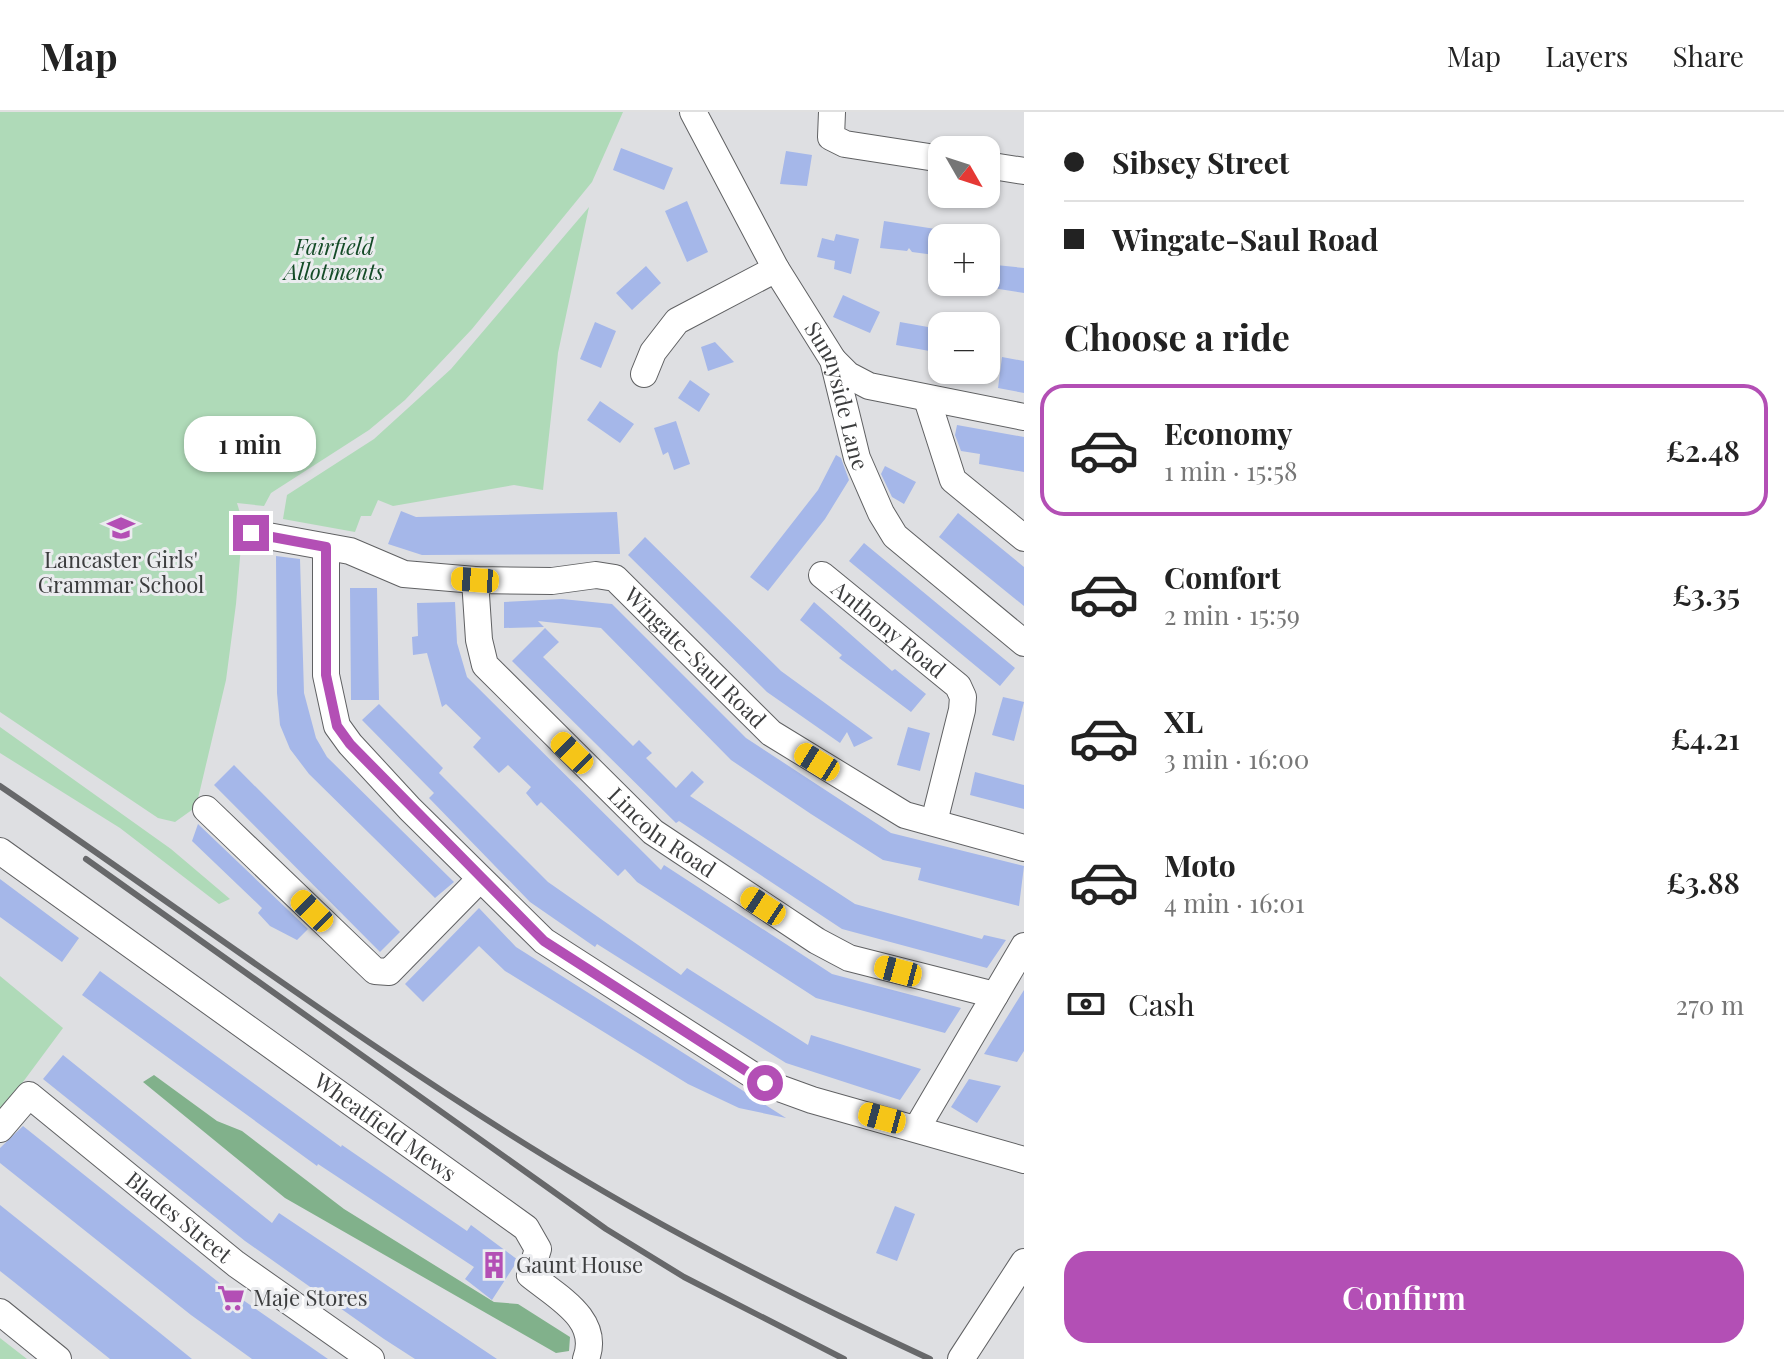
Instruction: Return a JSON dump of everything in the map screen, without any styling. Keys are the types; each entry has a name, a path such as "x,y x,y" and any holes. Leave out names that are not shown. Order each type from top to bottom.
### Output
{"street":[{"name":"Sunnyside Lane","path":"693,112 776,269 833,360 857,458 881,513 895,536 1024,643"},
{"path":"831,124 845,144 928,157"},
{"path":"1000,167 1024,171"},
{"path":"644,374 653,352 677,321 776,269"},
{"path":"833,360 848,375 869,386 1024,417"},
{"path":"927,399 953,480 1024,538"},
{"name":"Wingate-Saul Road","path":"251,533 350,551 404,574 475,580 552,581 596,575 615,578 771,733 905,815 1024,848"},
{"path":"326,547 326,675 337,726 350,744 544,941 765,1083 812,1100 1024,1160"},
{"name":"Anthony Road","path":"820,576 958,686 963,697 962,710 934,822"},
{"name":"Lincoln Road","path":"475,580 479,640 485,665 653,832 834,951 995,995"},
{"path":"206,809 375,971 389,972 480,879"},
{"name":"Wheatfield Mews","path":"0,851 105,942 526,1228 538,1249 530,1275 584,1320 590,1335 586,1359"},
{"path":"917,1128 1024,946"},
{"name":"Blades Street","path":"0,1129 29,1095 236,1264 371,1359"},
{"path":"961,1359 1023,1267"},
{"path":"0,1312 58,1359"}],"green space":[{"name":"Fairfield Allotments","path":"0,112 623,112 592,182 472,329 405,400 369,430 271,493 264,506 237,503 243,523 226,680 196,807 175,822 158,818 0,712"},
{"path":"589,207 558,353 543,490 514,485 393,506 378,500 371,516 361,516 355,532 283,519 287,495 374,439 451,369"},
{"path":"0,727 171,849 230,899 219,904 120,828 0,753"},
{"path":"0,976 63,1028 0,1113"},
{"path":"154,1075 217,1121 242,1131 344,1209 494,1302 518,1304 570,1337 569,1351 556,1353 285,1198 143,1082"},
{"path":"0,1338 27,1359 0,1359"}],"building":[{"path":"621,148 673,168 664,190 613,170"},
{"path":"786,151 812,155 807,186 780,184"},
{"path":"687,201 708,252 687,262 665,211"},
{"path":"884,221 928,228 928,254 912,252 909,248 907,251 880,248"},
{"path":"836,234 859,239 851,274 834,269 835,261 817,257 822,238 834,241"},
{"path":"1000,265 1024,268 1024,293 1000,289"},
{"path":"646,266 661,283 632,310 616,293"},
{"path":"843,295 880,312 870,333 833,317"},
{"path":"595,322 616,331 601,368 580,359"},
{"path":"900,322 928,327 928,351 896,345"},
{"path":"715,342 734,362 708,371 701,347"},
{"path":"1002,357 1024,361 1024,393 998,388"},
{"path":"690,380 710,394 699,412 678,398"},
{"path":"600,401 634,424 620,443 587,420"},
{"path":"676,421 690,464 674,470 668,452 663,455 654,428"},
{"path":"957,425 1024,437 1024,472 979,464 980,454 961,451 955,435"},
{"path":"836,455 841,458 849,480 825,519 768,591 750,577 818,490"},
{"path":"885,466 916,482 904,504 892,497 881,474"},
{"path":"401,511 416,517 617,512 620,554 422,555 388,544"},
{"path":"958,513 1024,567 1024,606 939,537"},
{"path":"645,537 781,671 873,738 854,747 847,732 840,743 767,692 628,555"},
{"path":"864,543 1015,668 1000,686 849,561"},
{"path":"276,556 300,559 304,693 316,738 327,757 454,882 435,898 309,774 290,749 280,725 277,693"},
{"path":"350,588 377,588 379,700 351,700"},
{"path":"562,599 612,604 746,738 891,833 1024,866 1019,906 918,880 921,868 883,860 811,814 731,760 601,628 538,621 544,627 504,628 504,602"},
{"path":"455,602 457,643 467,677 661,870 664,865 832,974 961,1008 945,1033 816,998 637,882 625,869 618,876 541,802 537,806 526,793 531,787 508,765 499,773 473,747 481,738 446,704 442,707 427,653 413,655 412,637 418,636 417,603"},
{"path":"814,602 892,671 895,669 926,694 911,712 839,658 842,655 800,620"},
{"path":"545,628 559,642 543,657 633,746 639,740 652,753 646,758 676,788 692,771 704,782 690,796 855,904 982,939 984,935 1006,940 987,968 842,929 679,821 676,823 512,661"},
{"path":"1003,697 1024,702 1014,741 992,735"},
{"path":"379,704 443,768 439,773 548,882 681,975 687,968 808,1045 811,1035 921,1069 900,1100 786,1063 597,944 595,947 530,902 429,798 434,793 362,720"},
{"path":"908,727 930,733 920,771 897,765"},
{"path":"234,765 400,932 380,952 214,785"},
{"path":"975,772 1024,785 1024,809 970,795"},
{"path":"198,824 308,929 297,940 270,926 258,913 262,908 192,841"},
{"path":"0,879 79,938 62,962 0,917"},
{"path":"479,908 516,947 786,1118 739,1108 688,1084 505,971 479,946 423,1002 405,984"},
{"path":"100,971 341,1147 467,1231 471,1225 518,1260 492,1300 465,1279 474,1267 317,1166 82,995"},
{"path":"1024,990 1024,1051 1017,1062 984,1054"},
{"path":"63,1055 272,1223 279,1213 497,1359 415,1359 384,1339 245,1241 43,1079"},
{"path":"969,1079 1001,1086 977,1123 951,1107"},
{"path":"23,1126 227,1289 328,1359 252,1359 191,1315 0,1163 0,1148"},
{"path":"0,1205 192,1359 110,1359 0,1271"},
{"path":"895,1206 915,1214 897,1261 876,1253"}],"railway":[{"path":"0,786 363,1038 511,1135 713,1252 930,1359"},
{"path":"86,859 606,1229 684,1277 844,1359"}],"place":[{"name":"Lancaster Girls' Grammar School","path":"121,528"},
{"name":"Gaunt House","path":"494,1265"},
{"name":"Maje Stores","path":"231,1298"}],"route":[{"path":"251,533 326,547 326,675 332,708 337,726 370,766 544,941 765,1083"}]}
